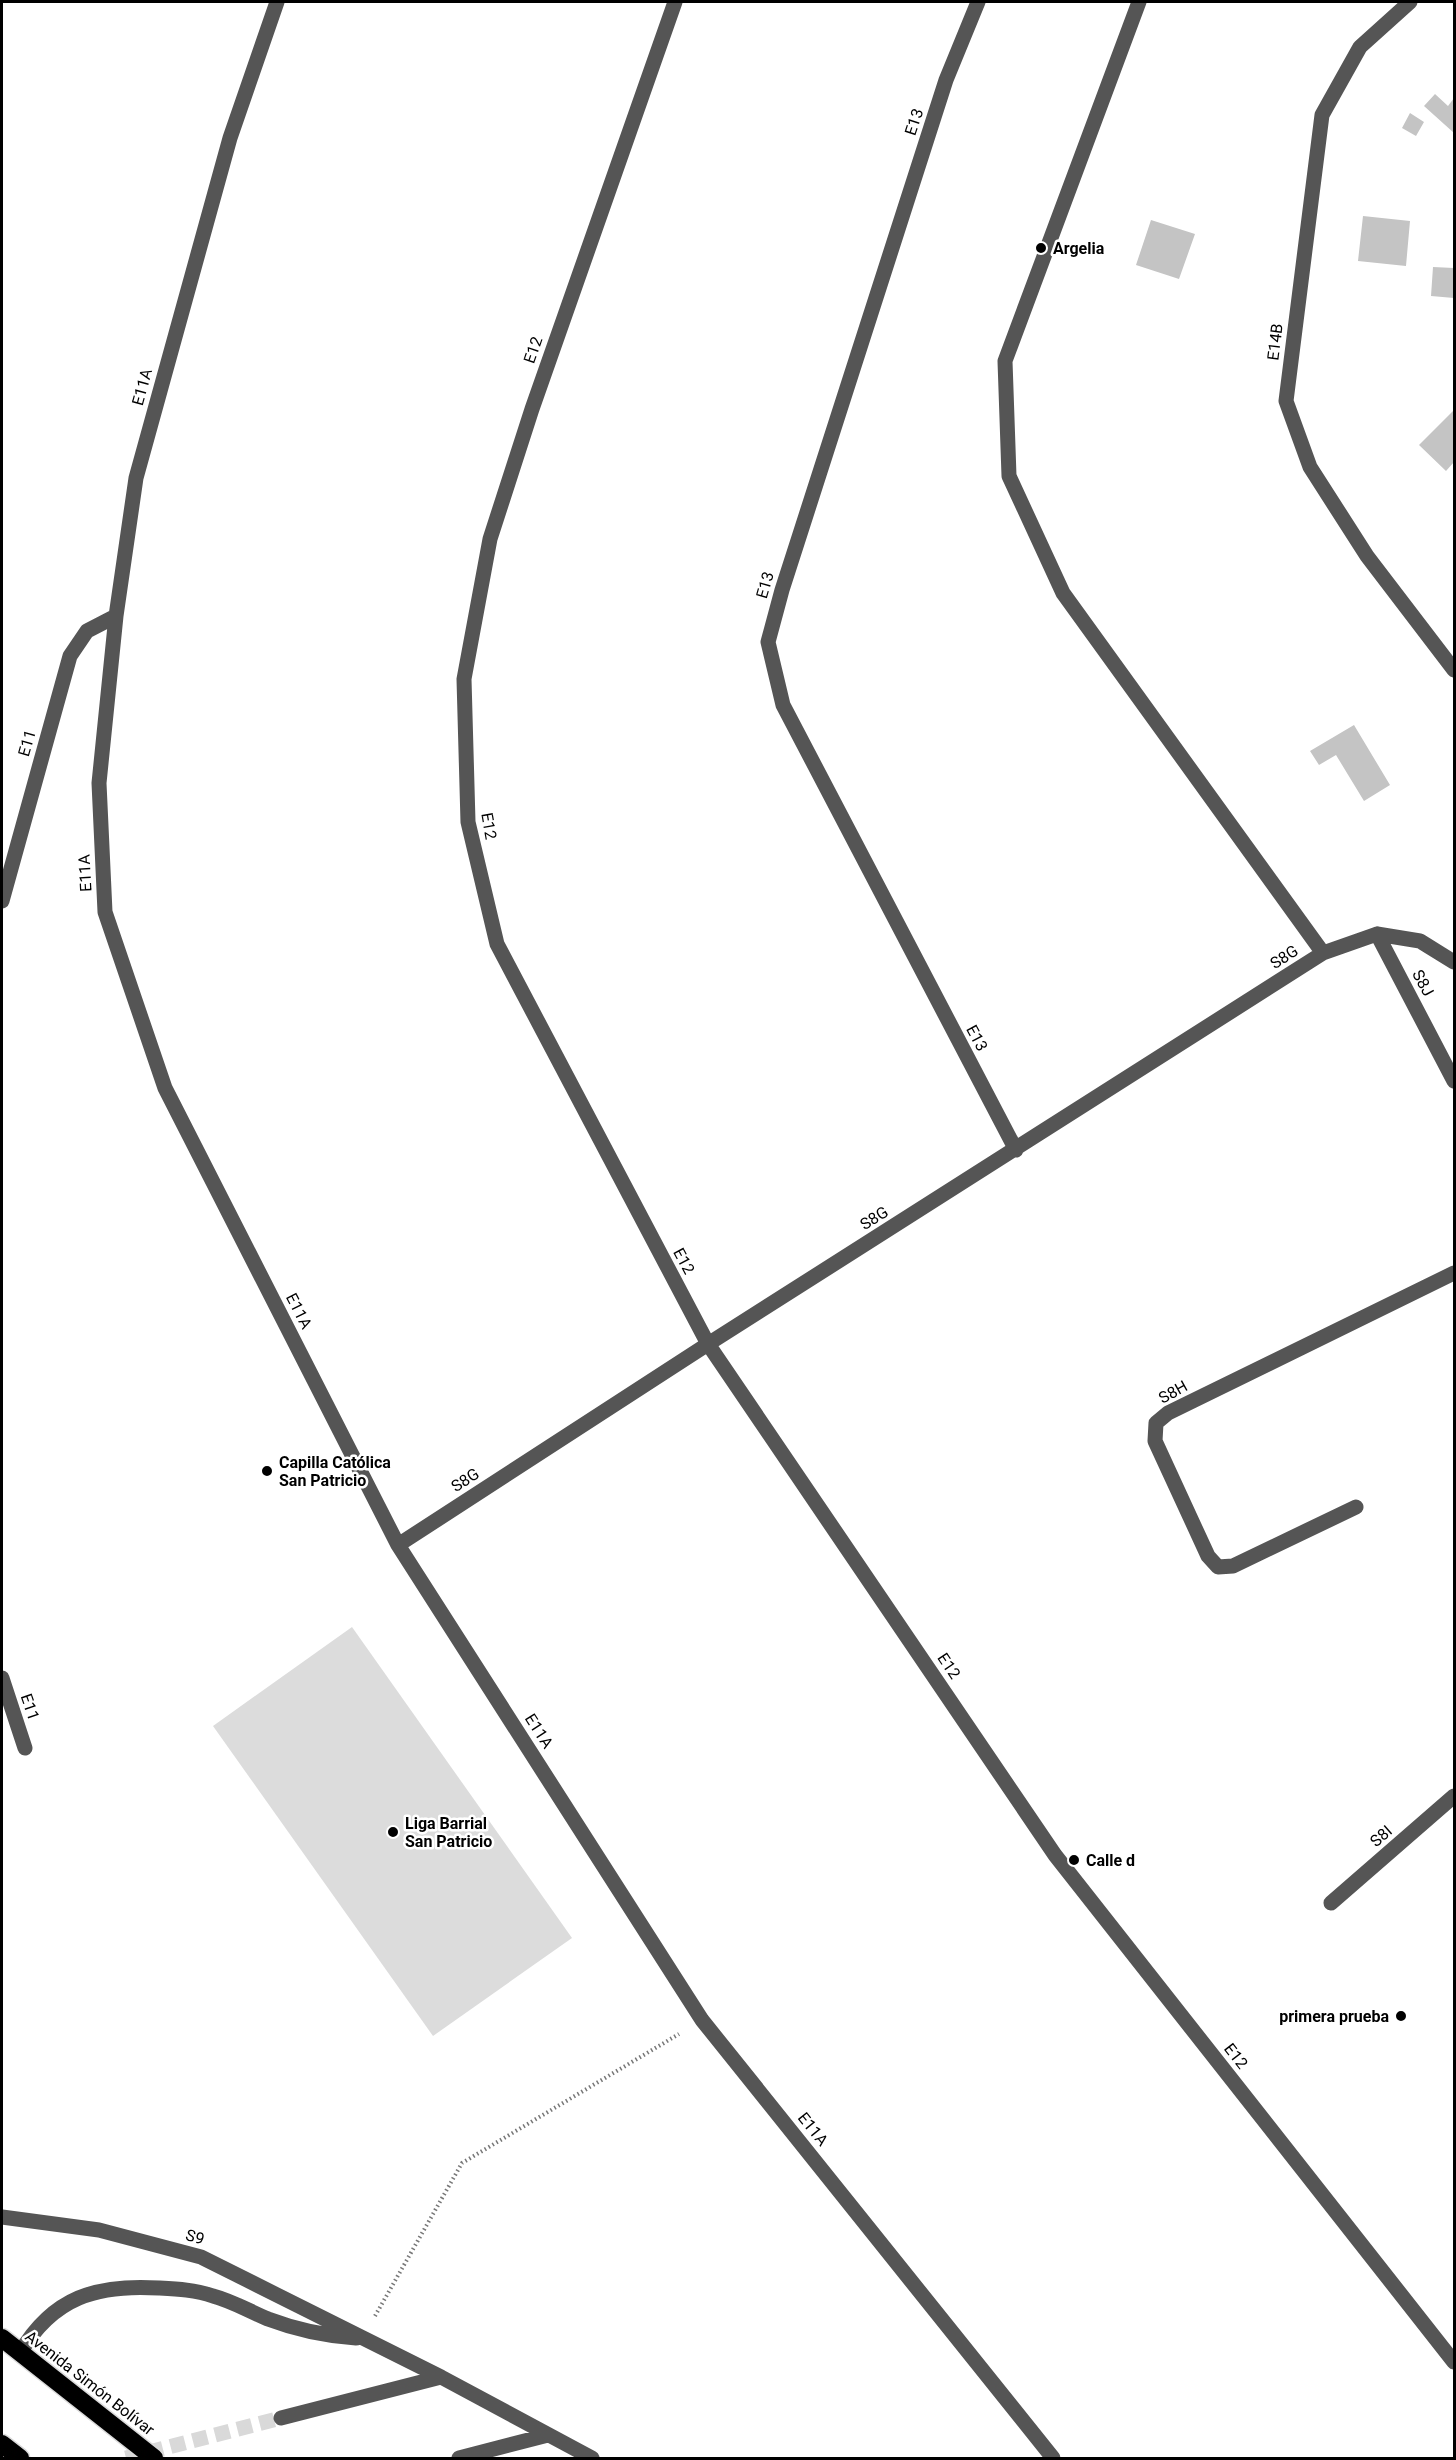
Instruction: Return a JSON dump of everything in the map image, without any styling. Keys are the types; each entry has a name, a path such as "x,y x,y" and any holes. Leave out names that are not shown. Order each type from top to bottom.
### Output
{"highway":[{"name":"Avenida Simón Bolívar","path":"2,2338 154,2458"},
{"path":"2,2444 20,2458"}],"street":[{"name":"E11A","path":"277,2 230,138 136,478 116,616 99,783 105,912 165,1088 398,1545 702,2020 1053,2458"},
{"name":"E12","path":"675,2 536,398 490,539 464,679 468,822 497,944 708,1344 1055,1855 1455,2362"},
{"name":"E13","path":"978,2 946,80 782,590 768,642 783,705 1016,1150"},
{"path":"1139,2 1005,361 1009,476 1063,593 1323,953"},
{"name":"E14B","path":"1410,2 1360,47 1322,115 1286,400 1310,467 1367,556 1455,670"},
{"name":"E11","path":"2,901 70,656 87,630 116,616"},
{"name":"S8G","path":"398,1545 708,1344 1323,953 1377,934"},
{"path":"1377,934 1420,941 1455,962"},
{"name":"S8J","path":"1377,934 1455,1081"},
{"name":"S8H","path":"1356,1507 1233,1566 1218,1567 1208,1557 1155,1441 1156,1423 1168,1413 1455,1273"},
{"name":"E11","path":"2,1678 25,1748"},
{"name":"S8I","path":"1331,1903 1455,1796"},
{"name":"S9","path":"2,2217 99,2230 201,2257 441,2377 592,2458"},
{"name":"S9","path":"20,2353 32,2332 65,2304 101,2289 116,2287 180,2289 211,2295 293,2328 323,2336 362,2339"},
{"path":"281,2418 441,2377"},
{"path":"459,2458 548,2435"}],"path":[{"path":"362,2339 462,2163 702,2020"}],"shaded area":[{"name":"Liga Barrial San Patricio","path":"352,1627 572,1938 433,2036 213,1726"}],"building":[{"path":"1435,94 1448,106 1454,98 1454,133 1424,106"},
{"path":"1410,113 1424,122 1416,136 1402,128"},
{"path":"1363,216 1410,221 1406,266 1358,261"},
{"path":"1151,220 1195,234 1179,279 1136,265"},
{"path":"1433,267 1454,268 1454,298 1431,296"},
{"path":"1454,410 1454,462 1446,471 1419,445"},
{"path":"1354,725 1390,785 1364,801 1336,755 1319,765 1310,751"}],"tunnel":[{"path":"126,2458 281,2418"}],"place":[{"name":"Argelia","path":"1041,248"},
{"name":"Capilla Católica San Patricio","path":"267,1471"},
{"name":"Liga Barrial San Patricio","path":"393,1832"},
{"name":"Calle d","path":"1074,1860"},
{"name":"primera prueba","path":"1401,2016"}]}
